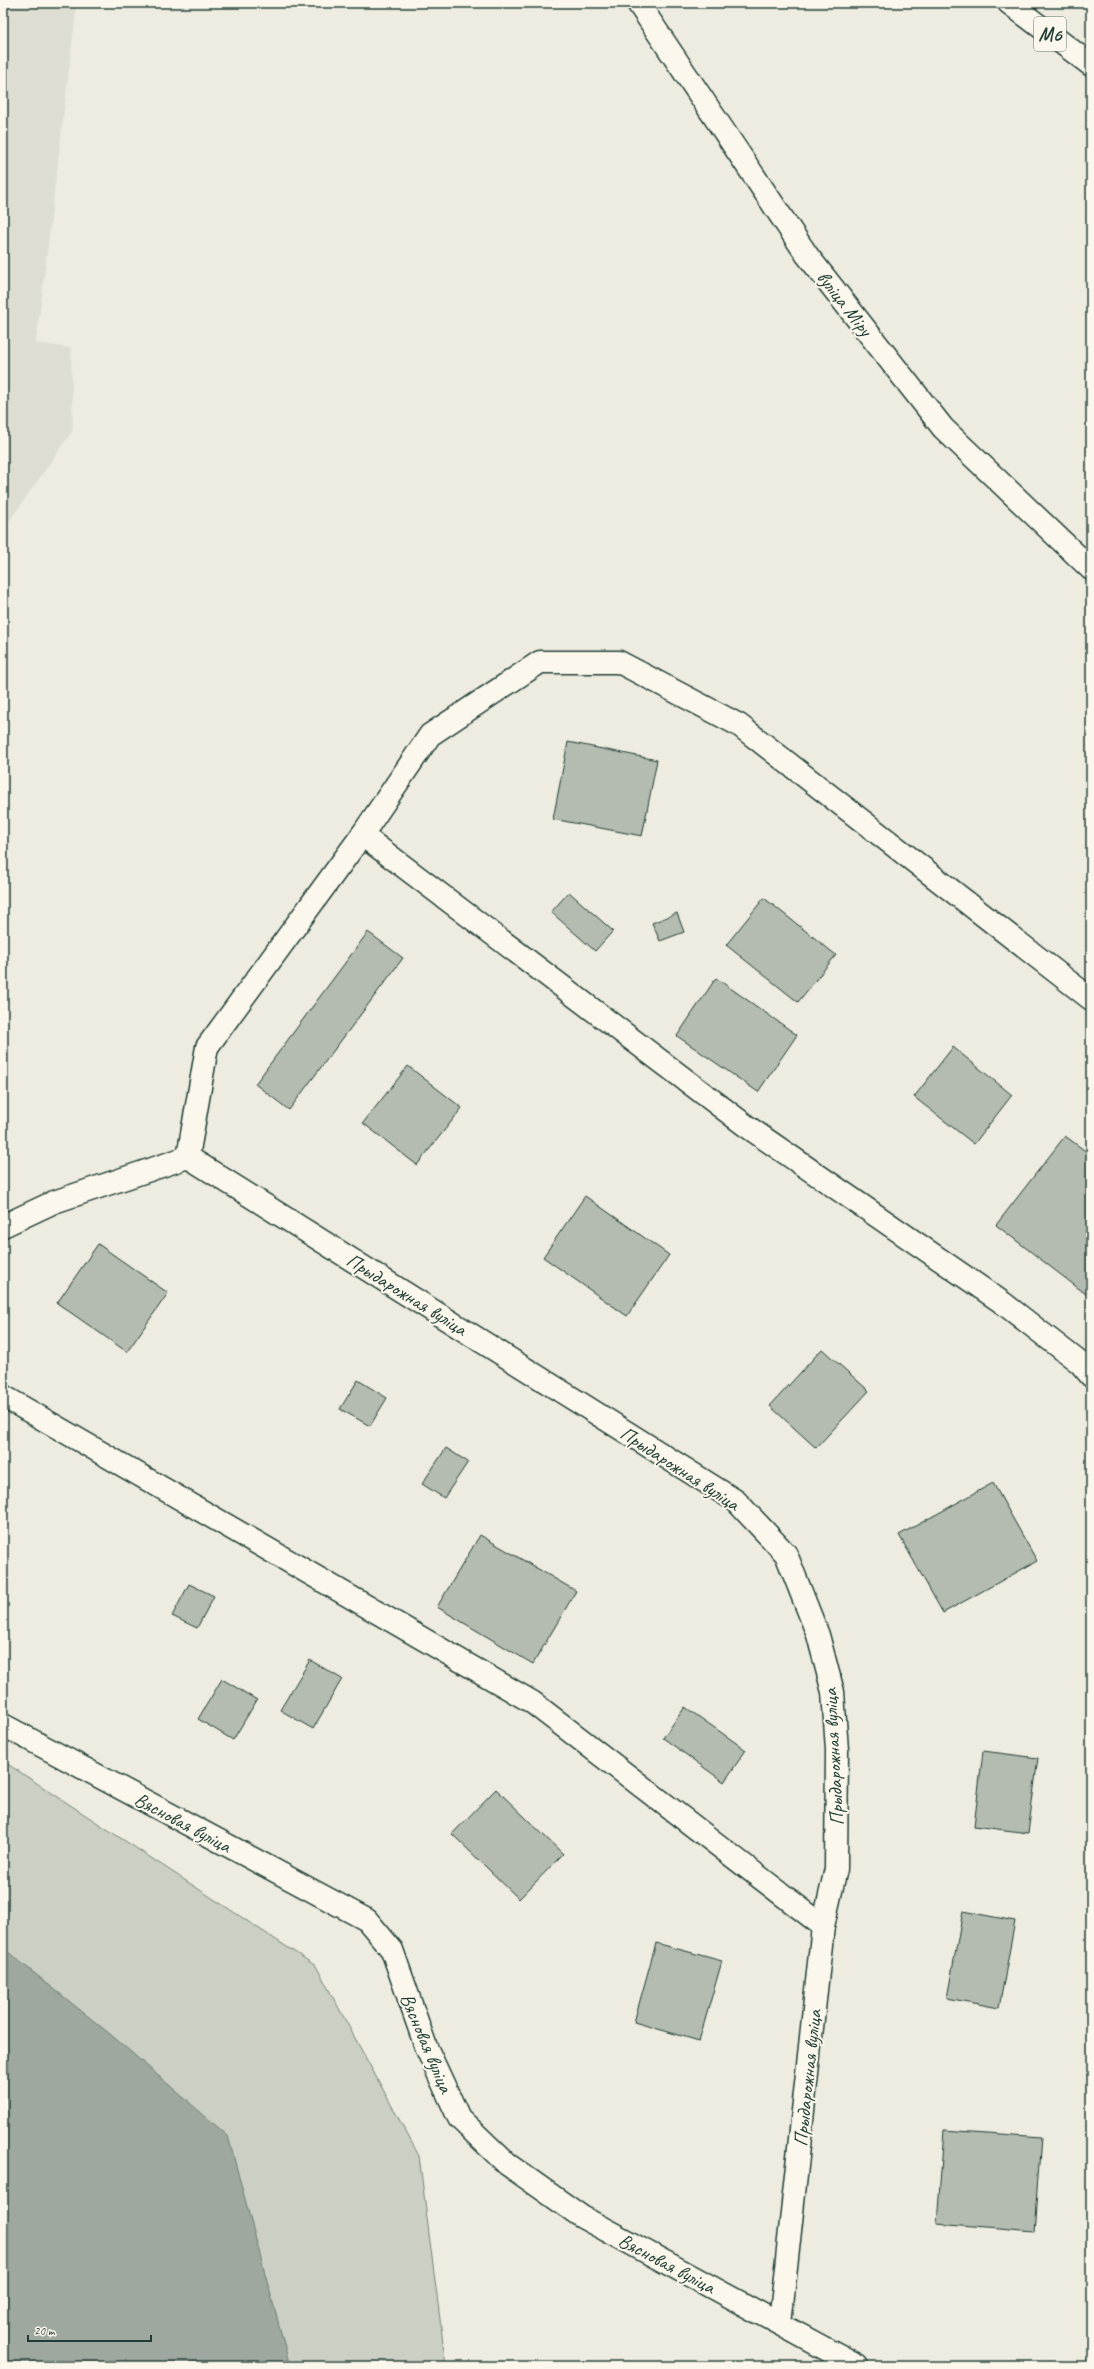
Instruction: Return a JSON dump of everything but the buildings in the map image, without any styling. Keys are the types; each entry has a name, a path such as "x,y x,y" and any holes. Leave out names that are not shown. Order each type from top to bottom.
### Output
{"main road":[{"name":"вуліца Міру","path":"638,3 807,255 943,428 1091,569"},
{"name":"М6","path":"1009,3 1091,64"},
{"path":"3,1226 54,1202 188,1157 207,1047 362,835 430,735 540,662 619,662 739,725 1091,999"},
{"path":"362,835 745,1125 1003,1303 1080,1363 1091,1376"},
{"name":"Прыдарожная вуліца","path":"188,1157 736,1501 786,1554 818,1635 833,1692 837,1750 836,1869 823,1926 780,2323"},
{"path":"3,1396 532,1702 823,1926"},
{"name":"Вясновая вуліца","path":"3,1725 367,1920 392,1950 426,2047 459,2118 507,2164 582,2217 780,2323 856,2366"}],"shaded area":[{"path":"3,3 77,3 36,343 71,348 73,430 3,530"},
{"path":"3,1761 316,1966 419,2156 446,2366 3,2366"},
{"path":"3,1948 110,2034 228,2136 290,2366 3,2366"}]}
